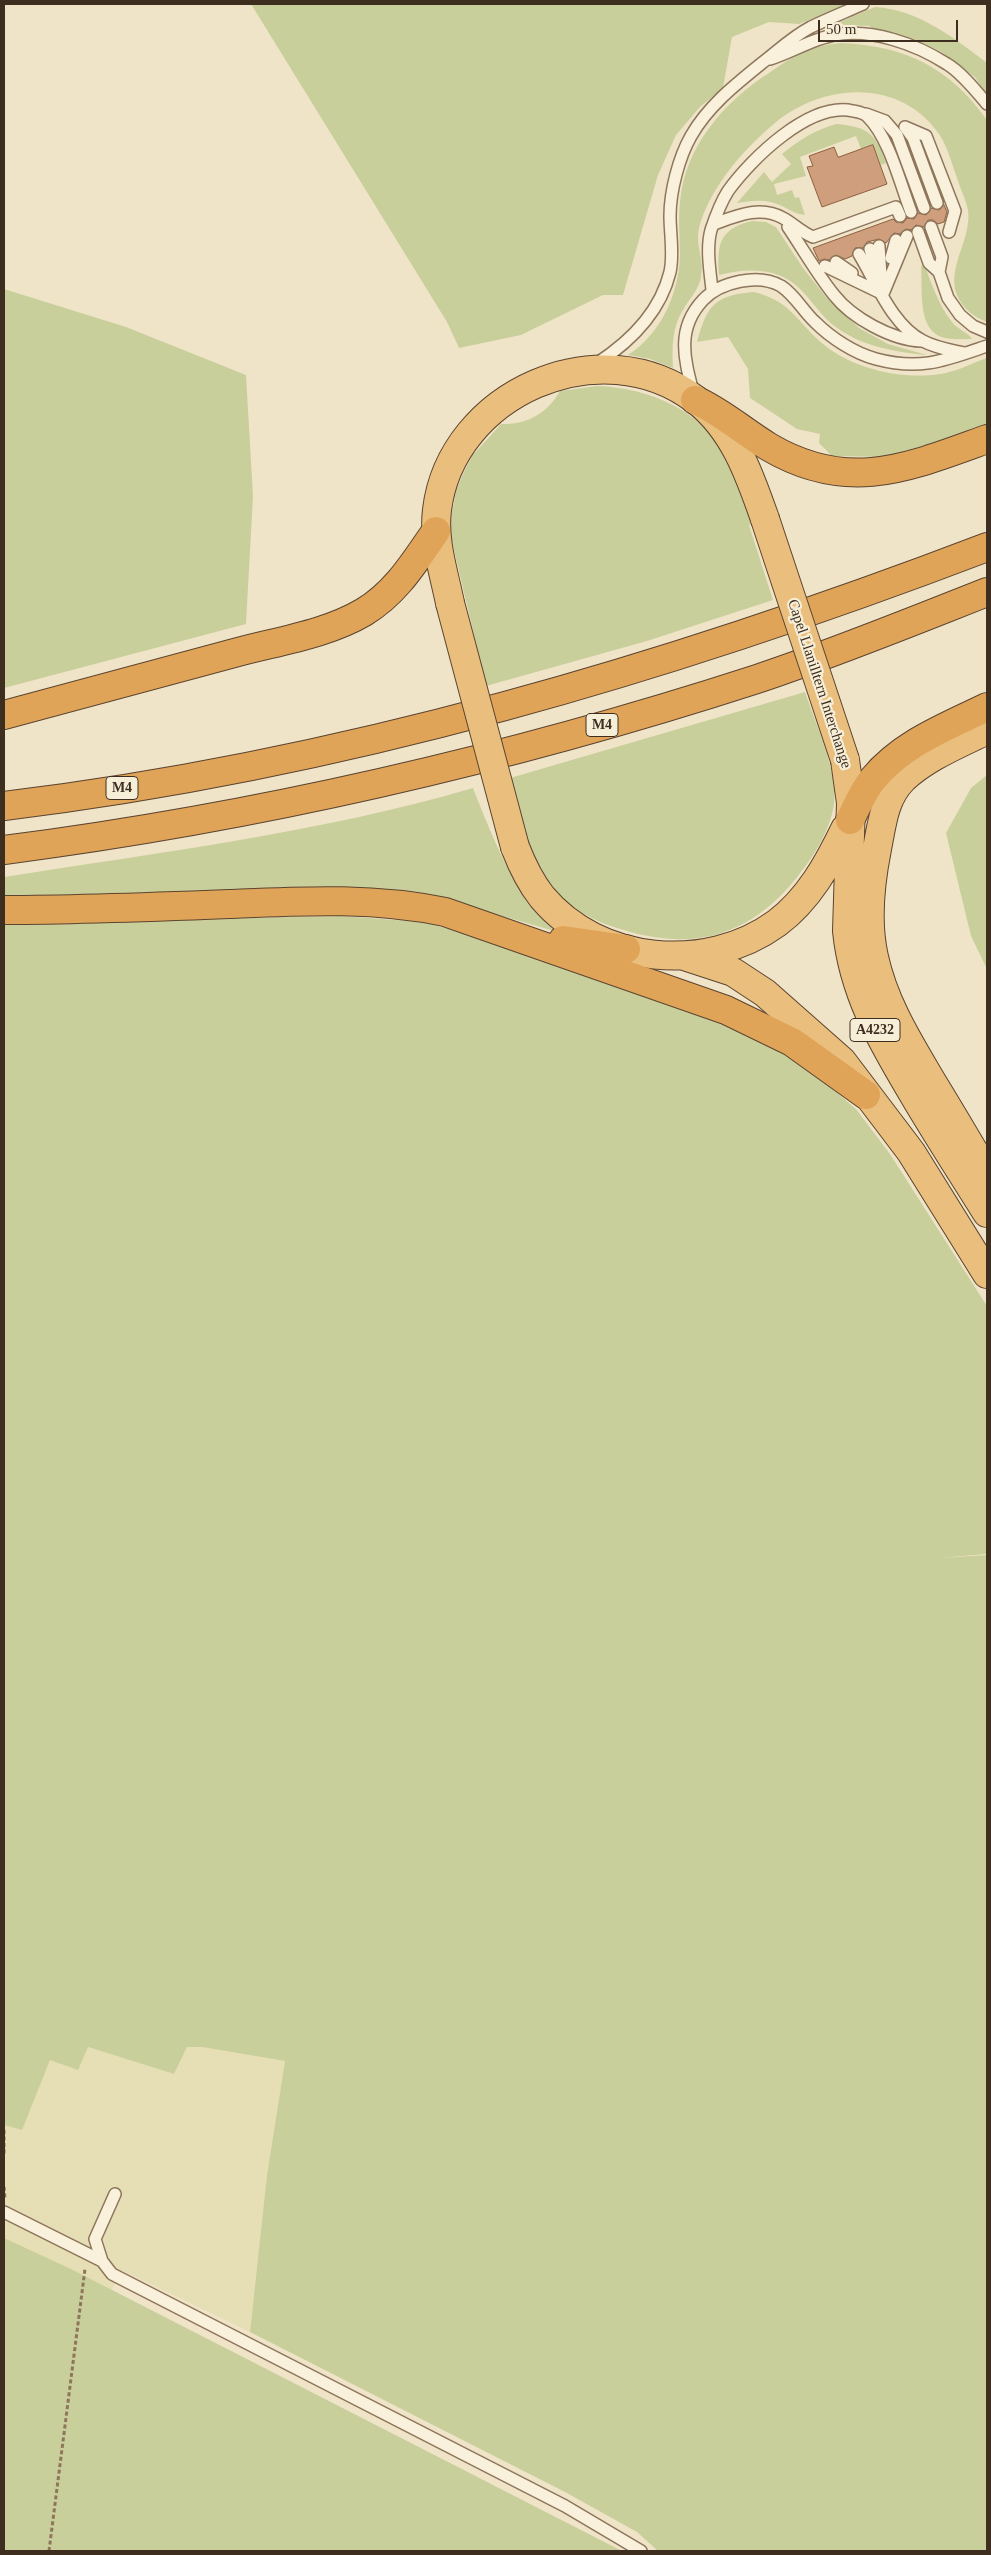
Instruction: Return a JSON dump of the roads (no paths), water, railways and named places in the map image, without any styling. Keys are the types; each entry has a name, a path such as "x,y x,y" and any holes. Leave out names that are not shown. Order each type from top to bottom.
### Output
{"highway":[{"name":"Capel Llanilltern Interchange","path":"586,370 626,372 648,377 684,392 718,422 735,446 748,473 765,519 845,760 850,787 850,820 828,863 814,885 794,909 777,923 753,938 706,954 664,956 626,949 583,931 555,910 533,884 515,847 450,603 436,531 436,511 454,455 471,432 514,393 548,378 586,370"},
{"path":"695,400 719,412 771,448 797,460 828,469 857,473 885,472 915,465 987,439"},
{"path":"4,715 274,643 347,620 364,612 391,592 404,578 436,531"},
{"name":"M4","path":"4,806 240,768 497,709 604,679 746,635 846,601 987,547"},
{"name":"M4","path":"4,850 105,836 314,797 508,751 757,679 987,592"},
{"path":"850,820 872,780 895,756 910,745 987,708"},
{"path":"987,730 921,764 892,793 885,809 875,858 870,912 874,956 888,1004 987,1174"},
{"name":"A4232","path":"850,820 847,931 849,952 860,995 880,1039 987,1213"},
{"path":"4,910 100,909 312,900 412,905 558,939 626,949"},
{"path":"474,920 734,1013 792,1042 866,1095"},
{"name":"A4232","path":"684,956 734,972 765,993 842,1061 911,1152 987,1274"}],"lane":[{"path":"586,370 619,350 649,318 664,291 670,271 672,247 670,213 680,162 691,136 713,106 732,87 764,62 784,43 810,28 863,4"},
{"path":"764,62 809,43 835,35 868,34 909,45 948,64 987,104"},
{"path":"712,290 709,262 711,231 728,192 761,154 796,125 819,114 842,109 866,114 926,136 955,211 947,227 939,272"},
{"path":"714,224 744,213 763,211 782,218 816,242 862,225 881,134 866,114"},
{"path":"886,121 896,136 924,208"},
{"path":"905,127 913,138 937,203"},
{"path":"782,218 834,296 856,315 887,332 910,340 921,341 939,348 966,353"},
{"path":"931,227 942,257"},
{"path":"875,248 883,294 901,323 921,341"},
{"path":"875,248 883,294"},
{"path":"875,248 883,294"},
{"path":"875,248 883,294"},
{"path":"875,248 883,294"},
{"path":"875,248 929,263 939,272 948,298 960,315 973,326 987,332"},
{"path":"825,266 883,294"},
{"path":"695,400 684,354 685,332 694,309 712,290 734,282 758,281 780,286 800,304 815,322 837,340 875,358 904,365 932,364 987,346"},
{"path":"115,2194 96,2239 102,2261 112,2274 143,2292 565,2506 641,2551"},
{"path":"4,2212 102,2261"}]}
